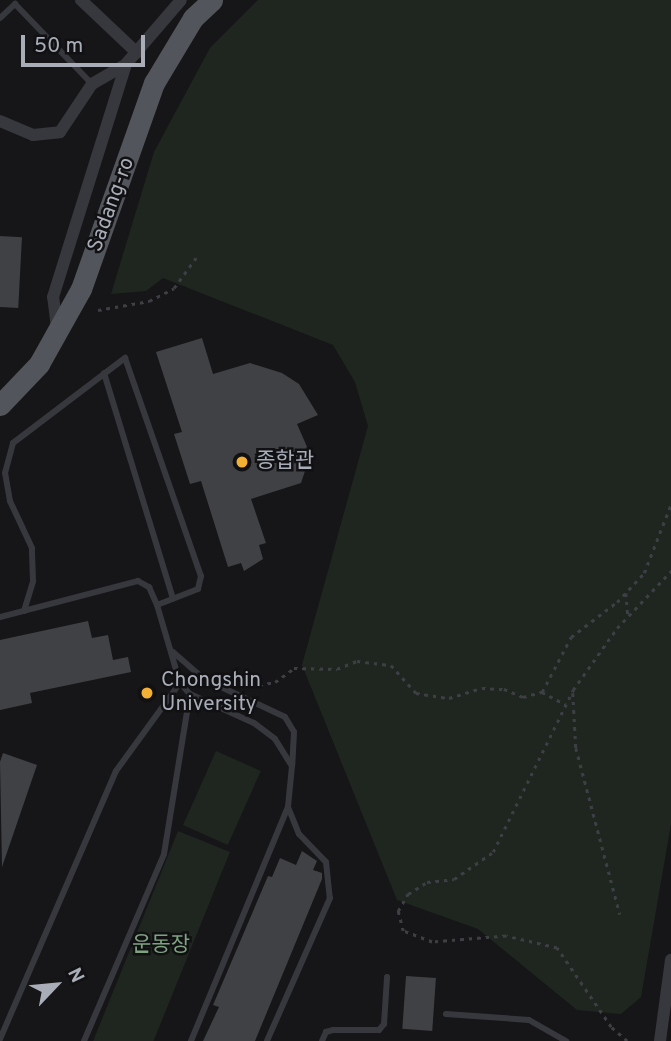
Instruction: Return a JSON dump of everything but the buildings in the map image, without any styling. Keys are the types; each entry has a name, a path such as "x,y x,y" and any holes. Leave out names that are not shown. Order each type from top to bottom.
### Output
{"main road":[{"name":"Sadang-ro","path":"0,405 39,364 81,289 106,226 154,83 193,18 212,0"}],"street":[{"path":"81,0 137,53"},
{"path":"0,121 33,135 60,132 92,84 126,64 181,0"},
{"path":"57,332 53,297 126,64"},
{"path":"664,1034 671,960"}],"lane":[{"path":"0,18 15,4 92,84"},
{"path":"24,611 33,581 32,548 10,501 5,473 13,443 121,358 128,362 201,576 198,589 157,605"},
{"path":"104,373 173,599"},
{"path":"0,617 138,581 149,587 157,605 180,684 190,694 254,723 275,739 292,766"},
{"path":"171,650 204,679 285,717 294,732 288,807 191,1041"},
{"path":"0,1039 116,771 180,684"},
{"path":"84,1041 164,854 190,694"},
{"path":"267,1041 330,898 326,862 299,834 288,807"},
{"path":"322,1041 326,1032 333,1030 379,1030 384,1024 387,977"},
{"path":"446,1014 529,1020 566,1041"}],"path":[{"path":"98,310 149,301 174,288 198,255"},
{"path":"542,692 571,637 626,593 644,573 671,504"},
{"path":"627,1041 611,1027 557,948 506,936 432,942 403,931 398,911 408,894 427,883 454,879 493,852 573,690 628,617 671,572"},
{"path":"626,593 628,617"},
{"path":"204,679 213,674 227,678 245,675 259,685 275,682 294,668 337,668 357,660 391,665 416,693 449,698 482,688 504,689 523,697 542,692 566,705"},
{"path":"573,690 576,748 620,914"}],"green space":[{"path":"258,0 671,0 671,824 641,997 621,1014 577,1010 478,929 397,900 302,665 368,426 355,382 333,345 163,278 146,291 111,294 154,152 210,48"},
{"path":"216,751 261,771 228,845 183,825"},
{"name":"운동장","path":"178,831 230,852 154,1041 93,1041"}],"place":[{"name":"종합관","path":"242,462"},
{"name":"Chongshin University","path":"147,693"}]}
